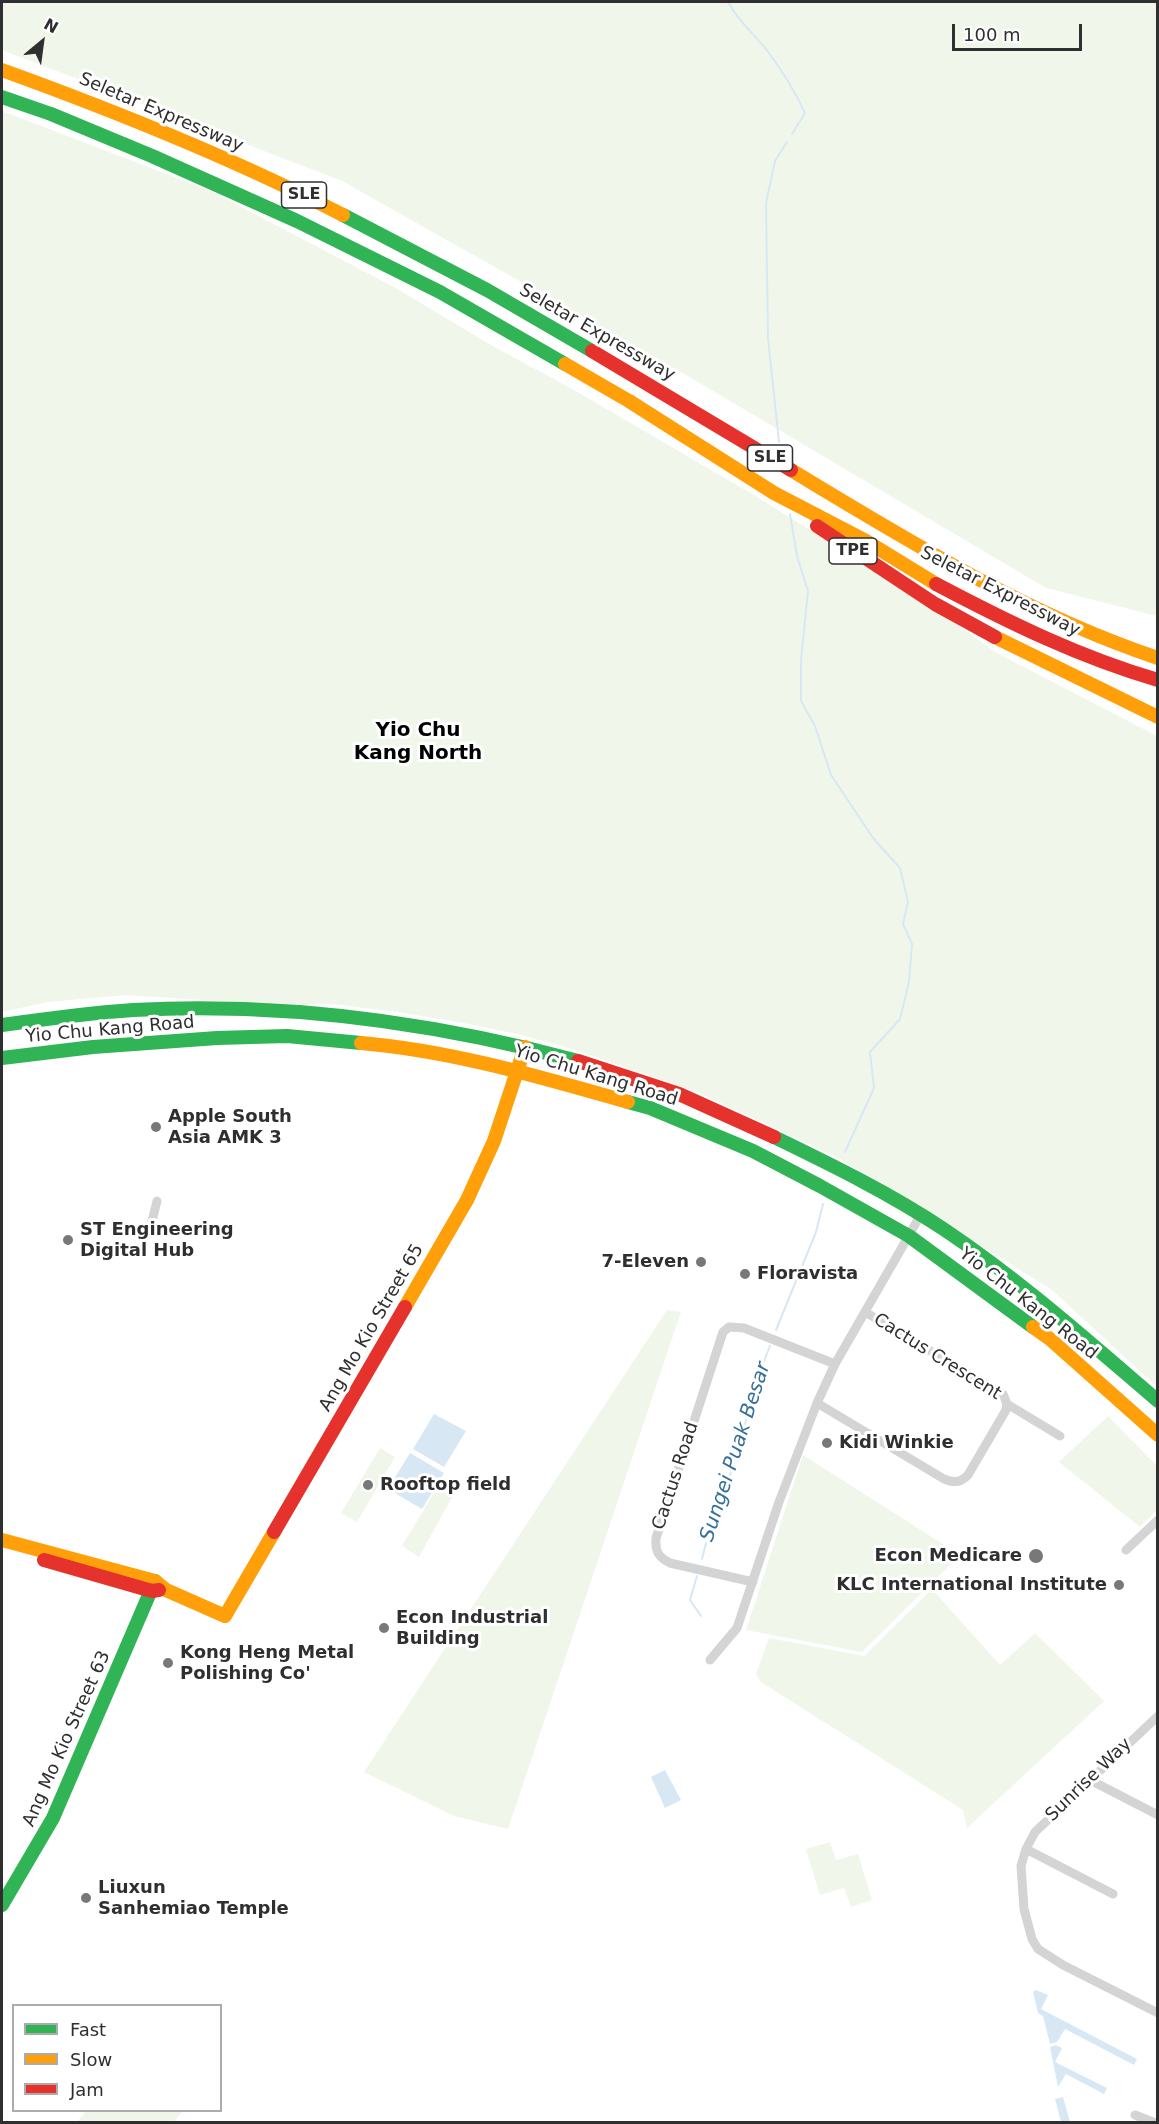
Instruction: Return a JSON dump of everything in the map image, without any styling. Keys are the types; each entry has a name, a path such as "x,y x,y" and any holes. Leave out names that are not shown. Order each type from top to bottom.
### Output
{"main road":[{"name":"Seletar Expressway","path":"2,70 65,92 311,198 453,271 568,336 950,564 1037,612 1120,646 1158,658"},
{"name":"Seletar Expressway","path":"2,97 51,114 162,160 297,221 440,292 612,391 774,493 866,541 937,584 1029,632 1113,667 1158,680"},
{"name":"TPE","path":"774,493 817,526 936,604 1024,652 1158,717"},
{"name":"Yio Chu Kang Road","path":"2,1025 133,1011 220,1009 306,1012 414,1024 525,1047 658,1086 742,1121 847,1174 960,1240 1044,1303 1157,1401"},
{"name":"Yio Chu Kang Road","path":"2,1058 93,1047 217,1038 287,1036 395,1046 518,1070 650,1108 753,1151 909,1236 1050,1339 1158,1435"},
{"name":"Ang Mo Kio Street 65","path":"158,1587 225,1616 466,1200 494,1141 525,1047"},
{"path":"1146,1424 1141,1414 1142,1407 1148,1401 1157,1401"},
{"path":"2,1540 158,1587"},
{"path":"2,1549 158,1587"},
{"name":"Ang Mo Kio Street 63","path":"2,1905 53,1818 158,1587"}],"street":[{"path":"152,1221 157,1201"},
{"path":"710,1660 737,1628 779,1502 817,1403 835,1364 921,1216"},
{"name":"Cactus Crescent","path":"817,1403 952,1482 959,1482 968,1475 994,1432 1007,1404 1004,1394 865,1312"},
{"name":"Cactus Road","path":"753,1582 670,1563 660,1557 656,1547 656,1538 723,1332 729,1328 744,1328 835,1364"},
{"name":"Cactus Crescent","path":"1007,1404 1060,1436"},
{"path":"1126,1550 1158,1520"},
{"name":"Sunrise Way","path":"1026,1849 1035,1832 1158,1716"},
{"path":"1090,1780 1158,1815"},
{"path":"1113,1894 1026,1849 1021,1866 1024,1909 1032,1939 1038,1949 1063,1965 1158,2013"},
{"path":"1135,2115 1153,2122"}],"shaded area":[{"path":"2,2 1157,2 1157,616 1046,588 681,372 342,181 2,50"},
{"path":"2,111 211,191 394,287 759,498 942,613 995,652 1157,736 1157,1387 1052,1290 873,1178 834,1156 697,1092 572,1049 469,1024 331,1004 267,1004 125,995 48,1002 2,1012"},
{"path":"667,1310 681,1312 508,1829 454,1816 364,1772"},
{"path":"1108,1416 1157,1466 1157,1510 1140,1527 1059,1462"},
{"name":"Rooftop field","path":"380,1448 395,1457 357,1522 341,1513"},
{"path":"803,1455 960,1555 862,1652 746,1630"},
{"path":"441,1481 456,1490 419,1557 402,1546"},
{"path":"932,1589 1000,1665 1035,1633 1104,1701 967,1828 963,1810 761,1682 756,1674 769,1638 864,1656"},
{"path":"830,1842 836,1860 858,1854 872,1900 851,1907 844,1888 820,1895 806,1849"},
{"path":"85,2112 182,2112 174,2122 77,2122"}],"water":[{"name":"Rooftop field","path":"434,1414 466,1431 444,1467 413,1449"},
{"name":"Rooftop field","path":"410,1453 444,1473 422,1509 388,1489"},
{"path":"665,1770 681,1800 665,1808 651,1777"},
{"path":"1036,1990 1048,1995 1041,2009 1137,2059 1134,2065 1065,2029 1057,2042 1050,2044 1043,2016 1038,2013 1033,1992"},
{"path":"1056,2045 1062,2048 1055,2062 1107,2088 1104,2094 1066,2074 1058,2087 1050,2047"},
{"path":"1063,2097 1070,2122 1061,2122 1055,2099"}],"waterway":[{"name":"Sungei Puak Besar","path":"728,2 772,57 805,113 792,134"},
{"name":"Sungei Puak Besar","path":"779,442 768,338 766,203 775,161 787,142"},
{"name":"Sungei Puak Besar","path":"790,514 797,556 808,591 801,660 801,701 815,726 831,775 873,838 900,868 908,902 903,924 912,944 909,982 900,1019 870,1052 874,1088 845,1152"},
{"name":"Sungei Puak Besar","path":"776,1330 816,1232 823,1204"},
{"name":"Sungei Puak Besar","path":"702,1559 706,1543 713,1533 762,1366 770,1346"},
{"name":"Sungei Puak Besar","path":"697,1576 690,1600 701,1616"}],"traffic: fast":[{"path":"2,97 51,114 152,156 297,221 440,292 565,364"},
{"path":"343,215 487,290 592,351"},
{"path":"2,1025 133,1010 189,1008 301,1012 468,1035 578,1061"},
{"path":"2,1058 93,1047 217,1038 287,1036 361,1043"},
{"path":"628,1102 650,1108 753,1151 820,1186 909,1236 1033,1327"},
{"path":"774,1137 882,1192 945,1230 1028,1291 1158,1401"},
{"path":"2,1905 53,1818 155,1581"}],"traffic: slow":[{"path":"2,70 175,137 260,174 343,215"},
{"path":"565,364 629,401 774,493 866,541 936,584"},
{"path":"791,470 924,549 1015,598 1109,640 1158,658"},
{"path":"995,637 1158,717"},
{"path":"361,1043 463,1059 529,1074 628,1102"},
{"path":"405,1307 467,1200 494,1141 525,1047"},
{"path":"1033,1327 1050,1339 1158,1435"},
{"path":"2,1540 155,1581 166,1590 225,1616 274,1532"}],"traffic: jam":[{"path":"592,351 791,470"},
{"path":"817,526 935,604 995,637"},
{"path":"936,584 1044,638 1100,661 1158,680"},
{"path":"578,1061 679,1094 774,1137"},
{"path":"274,1532 405,1307"},
{"path":"44,1560 152,1591 159,1590"}],"place":[{"name":"Apple South Asia AMK 3","path":"156,1127"},
{"name":"ST Engineering Digital Hub","path":"68,1240"},
{"name":"7-Eleven","path":"701,1262"},
{"name":"Floravista","path":"745,1274"},
{"name":"Kidi Winkie","path":"827,1443"},
{"name":"Rooftop field","path":"368,1485"},
{"name":"Econ Medicare","path":"1036,1556"},
{"name":"KLC International Institute","path":"1119,1585"},
{"name":"Econ Industrial Building","path":"384,1628"},
{"name":"Kong Heng Metal Polishing Co'","path":"168,1663"},
{"name":"Liuxun Sanhemiao Temple","path":"86,1898"}],"district":[{"name":"Yio Chu Kang North","path":"418,742"}]}
